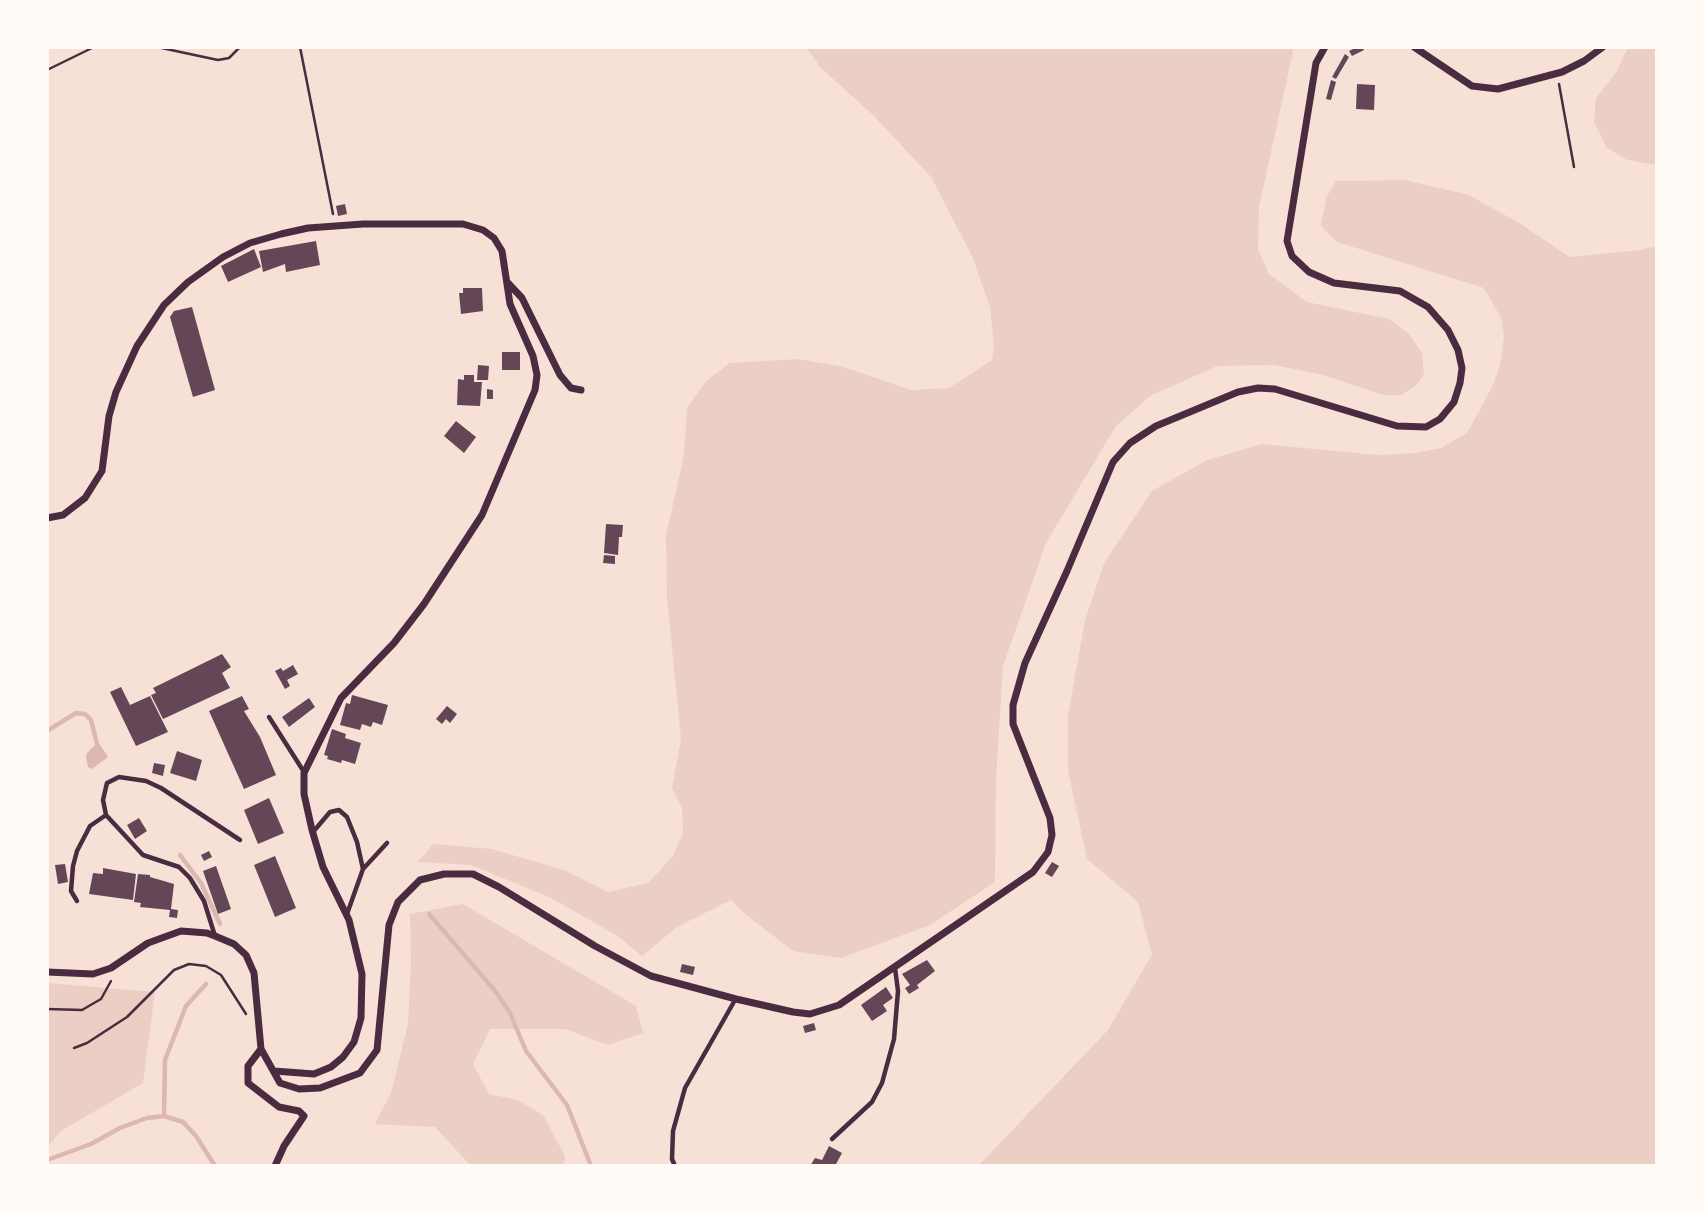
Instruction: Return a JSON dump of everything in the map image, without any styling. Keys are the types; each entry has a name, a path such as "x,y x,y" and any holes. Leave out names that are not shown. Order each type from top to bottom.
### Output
{"street":[{"path":"47,972 93,974 111,968 148,943 181,931 215,936 233,944 246,955 254,973 261,1049 281,1083 299,1089 320,1088 360,1073 377,1050 389,925 398,902 421,880 444,874 473,874 644,973 736,999 810,1014 839,1005 1033,872 1048,852 1052,835 1050,818 1013,723 1015,692 1025,663 1113,462 1130,443 1156,426 1238,392 1258,388 1275,389 1397,426 1426,427 1440,419 1454,402 1462,368 1458,350 1448,330 1428,307 1400,291 1334,283 1309,272 1292,256 1286,240 1316,63 1325,47"},
{"path":"1414,47 1472,86 1499,89 1557,73 1584,61 1603,47"},
{"path":"47,518 63,516 85,498 102,471 109,416 116,392 137,346 164,305 188,282 223,257 250,243 308,228 335,225 463,224 483,230 494,238 502,250 510,304 533,356 537,375 535,390 482,515 424,604 394,643 341,698 304,773 304,794 323,867 346,915 362,974 361,1018 354,1042 331,1067 314,1074 274,1071"},
{"path":"508,283 522,298 560,374 571,388 581,390"},
{"path":"261,1049 248,1066 248,1083 278,1107 299,1111 304,1116 284,1146 275,1166"}],"lane":[{"path":"269,717 304,773"},
{"path":"215,936 204,901 190,878 179,867 143,855 106,815 103,800 107,783 119,776 146,781 240,840"},
{"path":"313,832 330,812 339,810 347,817 357,842 363,869"},
{"path":"77,901 71,891 77,851 90,826 106,815"},
{"path":"346,915 363,869 387,843"},
{"path":"832,1139 872,1102 882,1083 894,1039 898,991 895,967"},
{"path":"675,1166 672,1159 673,1131 685,1088 736,999"}],"path":[{"path":"47,70 94,47"},
{"path":"157,47 218,60 229,58 240,47"},
{"path":"300,47 335,225"},
{"path":"1557,73 1574,167"},
{"path":"74,1048 127,1017 174,970 189,964 206,966 221,975 248,1017 260,1030"},
{"path":"47,1009 82,1010 101,999 112,979 111,968"}],"shaded area":[{"path":"806,47 1294,47 1259,207 1258,249 1269,274 1307,302 1389,319 1409,334 1422,353 1424,375 1402,395 1383,395 1323,375 1274,365 1217,366 1150,396 1116,426 1046,543 1003,666 996,779 995,882 930,925 841,958 793,951 731,900 677,927 642,956 616,935 549,897 471,865 418,862 433,844 492,849 564,870 608,892 648,883 673,856 683,833 682,807 672,788 681,739 667,597 666,536 684,455 687,408 706,381 730,363 799,359 844,367 911,390 949,388 992,360 994,346 990,307 972,256 931,177 874,116 820,67"},
{"path":"1628,47 1657,47 1657,165 1627,160 1606,147 1594,122 1596,98 1617,71"},
{"path":"1405,180 1469,195 1521,224 1570,257 1657,246 1657,1166 978,1166 1108,1030 1152,954 1138,902 1087,859 1068,771 1068,716 1085,620 1104,563 1152,491 1207,460 1262,444 1378,455 1416,453 1441,448 1467,433 1491,389 1500,366 1504,336 1501,318 1484,288 1337,242 1321,226 1326,198 1336,181"},
{"path":"96,744 100,745 108,757 92,769 88,767 86,757"},
{"path":"463,904 636,1006 643,1033 608,1045 565,1029 490,1029 473,1064 489,1094 518,1100 543,1115 565,1156 564,1166 471,1166 435,1127 375,1124 391,1093 408,1024 410,914"},
{"path":"47,983 155,992 143,1083 61,1131 47,1147"}],"building":[{"path":"1357,47 1364,50 1352,56 1349,51"},
{"path":"1345,54 1349,57 1336,79 1332,77"},
{"path":"1331,80 1336,82 1331,100 1326,99"},
{"path":"1357,84 1375,85 1374,110 1356,109"},
{"path":"345,204 347,214 338,216 336,206"},
{"path":"316,241 320,265 286,272 285,264 263,272 259,251"},
{"path":"254,249 261,267 228,282 221,266"},
{"path":"463,288 482,288 483,311 461,314 459,293 463,293"},
{"path":"192,307 215,390 193,397 170,317 174,311"},
{"path":"502,352 520,352 520,370 502,370"},
{"path":"478,365 489,366 488,380 477,380"},
{"path":"464,375 474,375 474,382 482,382 480,406 457,405 458,379 464,380"},
{"path":"487,389 493,390 493,399 487,399"},
{"path":"456,421 476,437 464,453 444,436"},
{"path":"606,524 623,525 618,555 604,553"},
{"path":"604,555 615,556 615,564 603,563"},
{"path":"222,654 231,667 222,673 230,688 163,719 151,695 156,693 153,688"},
{"path":"293,665 298,674 287,680 290,686 285,689 275,671 281,668 283,671"},
{"path":"121,687 130,705 150,696 168,732 136,746 110,692"},
{"path":"352,695 388,705 382,725 373,722 371,727 362,724 360,730 340,725 346,703 350,704"},
{"path":"242,696 249,709 244,711 260,737 276,775 244,789 209,711"},
{"path":"309,698 315,707 289,727 282,717"},
{"path":"447,706 457,714 450,723 446,719 442,724 436,719"},
{"path":"332,729 346,734 345,738 361,743 355,764 327,759 328,756 324,755"},
{"path":"177,751 202,760 196,781 170,773"},
{"path":"154,763 165,765 163,776 152,773"},
{"path":"269,798 284,833 258,844 244,810"},
{"path":"139,818 147,831 135,839 127,825"},
{"path":"209,851 212,857 204,861 201,855"},
{"path":"275,856 296,908 275,917 254,865"},
{"path":"1052,862 1059,866 1052,877 1045,873"},
{"path":"65,864 68,882 58,884 55,865"},
{"path":"216,866 231,909 218,914 203,871"},
{"path":"103,868 136,874 133,900 89,894 93,873 103,874"},
{"path":"138,874 150,875 174,884 171,909 178,910 177,918 169,917 170,910 140,907 141,903 134,902"},
{"path":"927,960 935,971 917,985 919,988 909,994 905,988 910,985 902,974"},
{"path":"682,964 695,967 693,975 680,972"},
{"path":"886,987 893,998 883,1005 887,1011 872,1021 861,1005"},
{"path":"814,1023 816,1030 805,1033 803,1026"},
{"path":"829,1146 842,1153 835,1166 810,1166 815,1158 822,1160"}],"waterway":[{"path":"47,731 76,713 85,714 91,720 98,748"},
{"path":"180,855 201,883 220,924"},
{"path":"429,914 496,992 510,1013 526,1051 567,1105 591,1166"},
{"path":"164,1116 165,1060 186,1006 206,984"},
{"path":"47,1160 91,1144 120,1128 147,1118 164,1116 183,1122 196,1136 215,1166"}]}
